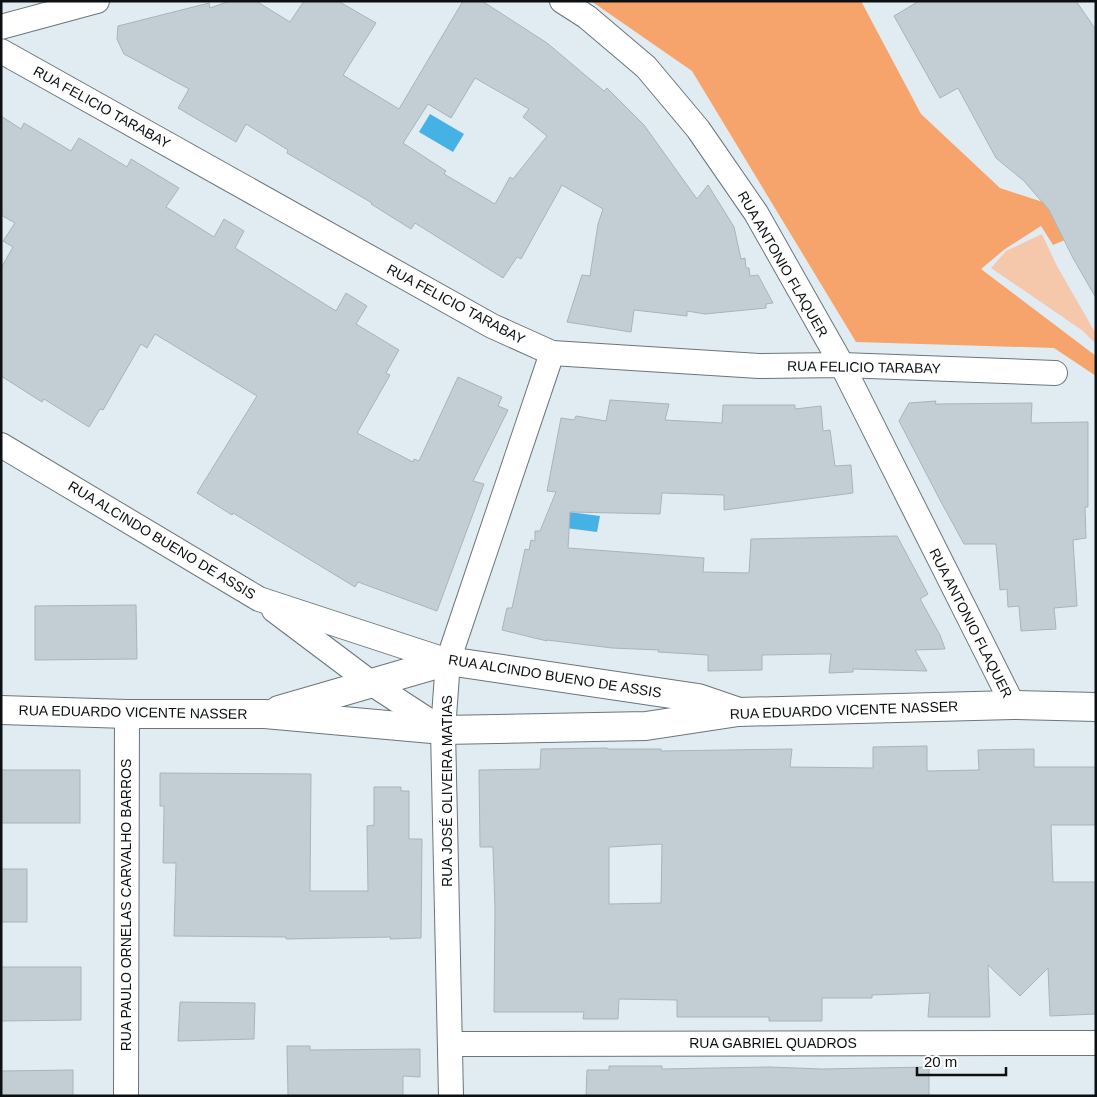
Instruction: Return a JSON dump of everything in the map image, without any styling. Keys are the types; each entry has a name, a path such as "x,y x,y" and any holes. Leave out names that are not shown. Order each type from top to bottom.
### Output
{"street":[{"path":"1,27 97,1"},
{"name":"RUA ANTONIO FLAQUER","path":"562,1 587,17 646,67 698,129 756,213 842,365 1013,705"},
{"name":"RUA FELICIO TARABAY","path":"1,50 492,326 552,353 759,366 842,365 1055,373"},
{"name":"RUA JOSÉ OLIVEIRA MATIAS","path":"451,1096 443,730 448,661 552,353"},
{"name":"RUA ALCINDO BUENO DE ASSIS","path":"1,445 259,598 448,661 698,698 738,712"},
{"path":"259,598 371,683 443,730"},
{"name":"RUA EDUARDO VICENTE NASSER","path":"265,714 448,661"},
{"name":"RUA EDUARDO VICENTE NASSER","path":"1,710 127,714 265,714 443,730 646,726 738,712 1013,705 1096,707"},
{"name":"RUA PAULO ORNELAS CARVALHO BARROS","path":"126,1096 127,714"},
{"name":"RUA GABRIEL QUADROS","path":"450,1044 1096,1043"}],"shaded area":[{"path":"591,1 861,1 921,114 1000,188 1055,206 1065,240 1053,245 1041,226 1005,249 981,269 1096,356 1096,376 1054,348 856,342 692,71"},
{"path":"1042,234 1057,266 1096,334 1096,344 1083,331 991,268 1006,251"}],"water":[{"path":"430,114 464,134 453,152 419,132"},
{"path":"569,512 600,516 597,532 566,528"}],"building":[{"path":"230,1 256,1 290,22 304,1 338,1 376,23 343,75 399,109 463,1 482,1 547,43 604,91 607,88 644,125 697,199 708,185 734,227 741,259 745,258 746,268 749,268 750,276 758,275 773,303 766,304 766,308 705,314 687,311 687,316 634,310 631,332 567,322 582,275 590,276 598,224 603,209 562,185 521,259 517,257 503,278 415,223 411,229 372,203 287,153 288,150 246,124 236,142 178,108 189,89 124,54 117,39 118,26 209,3 210,8","holes":["475,78 529,109 523,117 547,136 513,179 510,177 495,204 444,174 446,171 403,143 428,104 451,118"]},
{"path":"919,1 1076,1 1096,30 1096,298 1049,210 1024,181 996,158 958,88 940,98 894,16"},
{"path":"1,116 21,129 24,123 71,151 79,138 127,167 131,159 179,188 166,207 214,237 224,219 244,231 235,248 336,311 346,293 367,306 356,324 399,350 386,373 390,375 357,433 413,462 414,459 419,461 458,377 502,397 498,406 508,410 473,481 484,484 437,611 358,582 355,587 197,493 257,396 155,334 147,348 141,344 103,410 100,409 89,427 44,399 42,402 1,376 1,268 13,247 3,241 15,223 1,215"},
{"path":"610,400 669,404 665,420 722,423 723,405 795,405 795,409 821,406 823,431 830,430 835,466 851,465 853,493 724,510 724,495 662,493 660,514 570,512 568,548 704,558 703,572 749,573 751,539 897,536 928,594 920,599 940,635 945,649 915,650 927,671 853,669 853,672 829,673 831,654 819,654 762,655 762,670 708,671 708,655 547,641 502,630 507,608 512,608 525,549 529,550 531,540 535,541 535,531 540,531 556,492 547,491 561,418 574,420 576,416 606,421"},
{"path":"936,401 935,404 1032,403 1031,423 1088,422 1088,507 1085,507 1086,538 1073,540 1077,606 1054,608 1056,629 1021,631 1019,606 1008,607 1007,589 1000,590 996,544 964,544 940,500 899,421 909,403"},
{"path":"136,605 137,659 35,660 35,606"},
{"path":"927,746 927,771 979,770 978,750 1034,749 1034,767 1096,767 1096,825 1051,825 1053,882 1096,882 1096,1014 1050,1016 1048,968 1020,996 988,965 990,1017 928,1017 930,993 872,995 872,998 822,998 822,1021 769,1021 769,1017 677,1017 677,1000 619,999 618,1019 583,1019 584,1012 494,1012 495,909 493,847 480,847 479,770 540,769 541,749 607,748 661,749 661,751 792,749 790,767 873,768 873,747","holes":["662,844 661,903 609,904 609,847"]},
{"path":"1,770 80,770 80,823 1,823"},
{"path":"160,773 311,774 310,891 368,891 367,826 374,825 374,787 401,787 401,791 409,791 409,839 422,839 421,938 286,939 286,937 174,936 176,863 163,863 164,806 160,806"},
{"path":"1,869 27,869 27,922 1,922"},
{"path":"1,967 81,967 81,1020 1,1021"},
{"path":"180,1002 255,1003 254,1039 178,1041"},
{"path":"287,1046 310,1046 310,1050 420,1049 420,1077 403,1076 403,1096 288,1096"},
{"path":"609,1066 662,1066 662,1069 929,1067 929,1096 586,1096 587,1070 609,1070"},
{"path":"73,1070 73,1096 1,1096 1,1071"}]}
